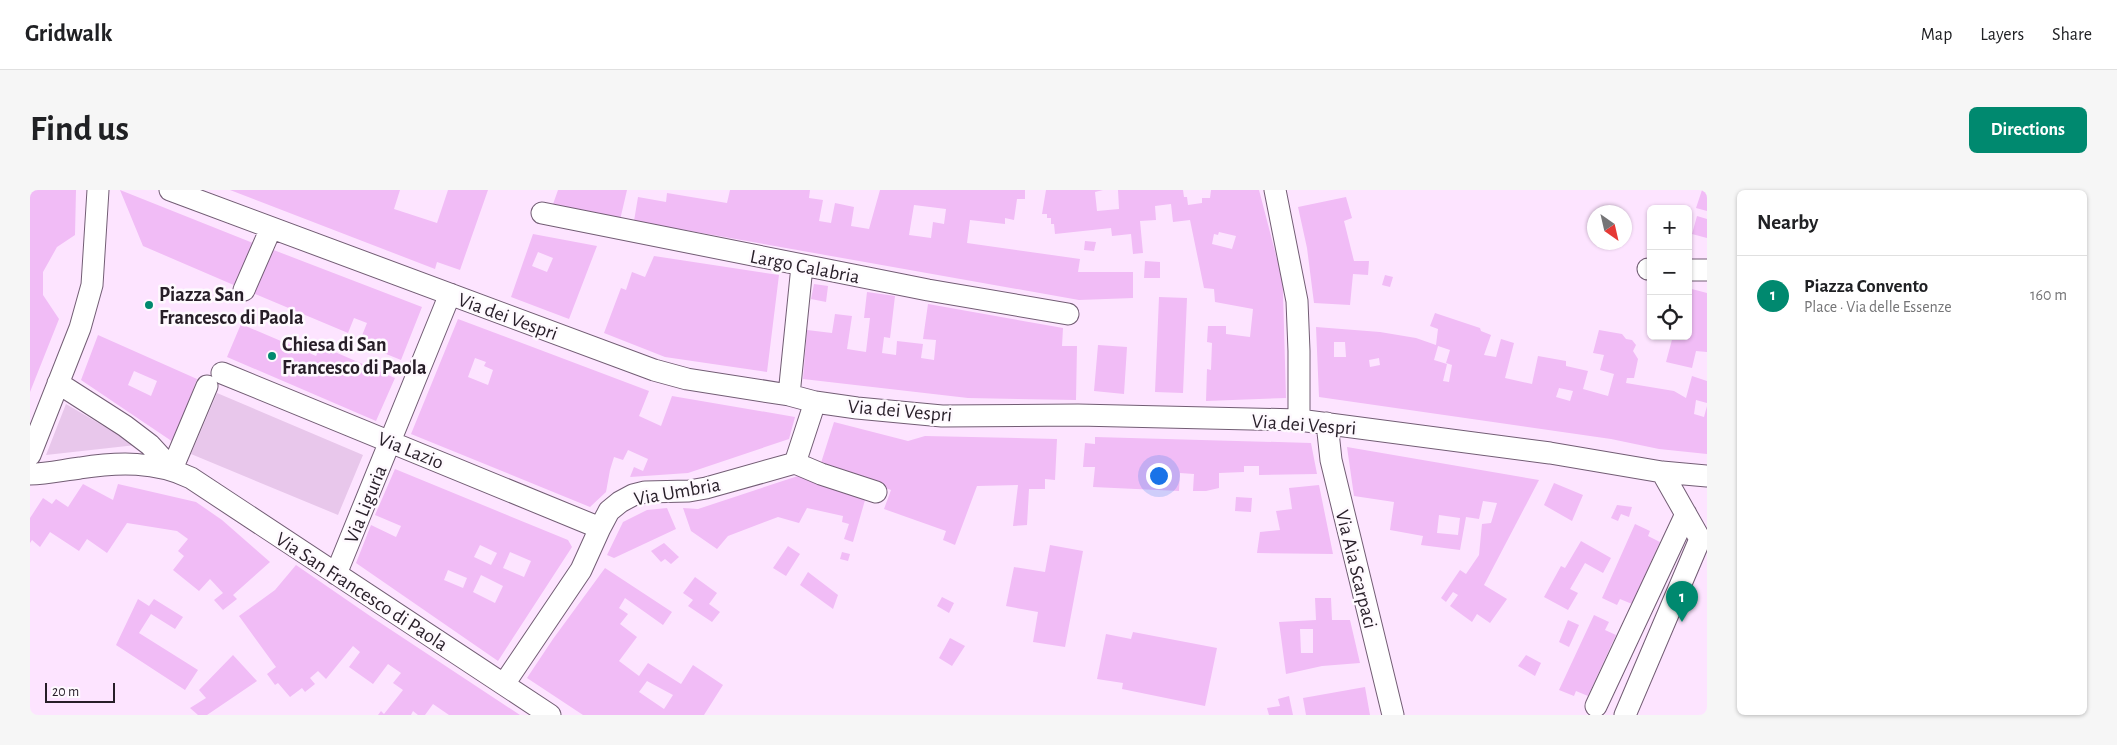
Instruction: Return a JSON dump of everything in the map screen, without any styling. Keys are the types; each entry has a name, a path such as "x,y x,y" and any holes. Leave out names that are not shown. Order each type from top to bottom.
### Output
{"street":[{"path":"30,455 80,328 92,284 98,190"},
{"name":"Via dei Vespri","path":"170,190 654,370 687,379 815,402 942,416 1078,415 1299,420 1550,453 1662,472 1707,476"},
{"path":"1275,190 1296,301 1299,351 1299,420"},
{"name":"Largo Calabria","path":"542,213 802,266 1068,314"},
{"path":"244,290 271,228"},
{"path":"789,396 802,266"},
{"path":"1692,270 1707,270"},
{"name":"Via Liguria","path":"336,574 450,294"},
{"name":"Via Lazio","path":"172,469 214,380 390,442 600,528"},
{"name":"Via San Francesco di Paola","path":"58,383 150,445 172,469"},
{"path":"815,402 795,463 821,474 876,492"},
{"name":"Via Aia Scarpaci","path":"1327,423 1331,460 1393,715"},
{"name":"Via Umbria","path":"504,684 581,570 609,511 620,502 645,492 689,491 706,488 795,463"},
{"name":"Via San Francesco di Paola","path":"30,474 48,474 108,464 133,464 172,469 191,478 550,715"},
{"path":"1625,715 1700,539 1662,472"},
{"path":"1596,706 1686,514"}],"shaded area":[{"path":"217,393 363,455 338,515 191,454"},
{"path":"66,404 136,445 46,455"}],"building":[{"path":"30,190 76,190 75,235 57,247 43,272 43,295 59,319 30,392"},
{"path":"120,190 253,243 236,286 143,246"},
{"path":"230,190 400,190 394,209 437,223 448,190 488,190 460,270 437,262 435,269"},
{"path":"558,190 627,190 620,220 552,207"},
{"path":"730,190 810,190 809,198 823,200 819,221 831,223 835,203 854,207 851,226 869,229 880,190 1025,190 1025,199 1017,199 1014,220 1005,218 1005,224 970,220 967,243 1080,259 1078,272 1133,272 1133,298 1079,300 634,221 638,197 666,202 667,193 727,203","holes":["914,205 946,209 944,224 933,222 931,238 909,235"]},
{"path":"1046,190 1103,190 1095,192 1097,211 1119,209 1118,190 1183,190 1184,197 1187,197 1188,205 1202,203 1202,198 1210,198 1211,190 1259,190 1277,259 1282,259 1286,398 1206,401 1207,369 1211,370 1212,343 1207,342 1208,326 1226,326 1226,334 1250,337 1253,309 1215,302 1214,289 1204,288 1190,220 1173,222 1171,204 1155,206 1156,220 1140,221 1143,253 1133,254 1131,234 1112,236 1111,228 1055,234 1051,218 1047,218 1047,214 1042,214","holes":["1219,232 1236,236 1232,249 1212,244 1214,234 1218,235"]},
{"path":"1702,190 1707,190 1707,211 1696,208"},
{"path":"1346,197 1352,218 1344,221 1354,261 1369,261 1368,275 1353,274 1350,305 1314,303 1307,248 1298,207"},
{"path":"1697,216 1707,219 1707,238 1692,234"},
{"path":"533,234 597,246 569,319 511,297","holes":["538,252 553,258 547,272 532,266"]},
{"path":"1085,241 1096,242 1094,251 1084,250"},
{"path":"271,249 422,307 401,360 359,343 367,323 354,318 348,333 253,293"},
{"path":"654,256 779,275 767,372 665,357 604,333 621,288 626,290 632,272 645,277"},
{"path":"1145,261 1160,262 1160,278 1144,278"},
{"path":"1385,275 1393,277 1390,287 1382,285"},
{"path":"814,284 828,286 826,302 811,299"},
{"path":"1692,289 1707,293 1707,352 1696,351 1692,368 1666,362 1672,340 1692,340"},
{"path":"867,292 895,296 890,338 884,337 882,353 896,355 897,341 923,344 921,358 934,360 936,340 923,339 928,304 1063,328 1062,346 1077,346 1076,400 968,398 803,379 807,330 832,333 835,314 852,316 847,349 866,352 870,318 864,318"},
{"path":"1159,297 1187,298 1183,393 1155,392"},
{"path":"1435,313 1480,328 1481,331 1491,335 1484,355 1496,357 1501,339 1514,343 1505,378 1532,384 1538,356 1566,361 1566,366 1588,371 1583,389 1608,396 1614,374 1600,370 1604,355 1593,353 1599,330 1622,334 1636,345 1633,351 1638,359 1634,378 1627,378 1626,383 1674,391 1686,398 1692,376 1707,381 1707,403 1696,400 1694,414 1704,417 1707,406 1707,454 1659,449 1611,439 1319,397 1316,327 1380,332 1416,338 1436,345 1438,329 1430,326","holes":["1334,342 1345,342 1346,357 1334,357","1438,346 1450,350 1446,363 1452,365 1449,382 1443,381 1447,364 1434,360","1379,358 1380,365 1370,367 1369,360","1559,388 1573,391 1570,401 1556,397"]},
{"path":"458,319 649,391 639,416 661,426 672,396 795,417 789,439 688,473 630,477 634,467 643,471 648,459 628,450 623,460 614,457 606,492 590,507 411,434","holes":["475,358 486,362 484,366 493,370 488,385 468,377"]},
{"path":"241,324 316,356 321,346 395,378 376,421 227,357"},
{"path":"98,335 197,379 173,442 81,380","holes":["134,371 157,381 151,396 128,385"]},
{"path":"1098,345 1127,347 1124,394 1094,391"},
{"path":"834,422 908,441 925,436 1057,439 1055,480 1045,479 1045,489 1029,489 1027,525 1013,526 1018,485 977,486 955,545 943,540 946,531 884,509 891,490 820,466"},
{"path":"1095,437 1311,443 1317,474 1259,475 1259,466 1244,466 1244,472 1219,473 1219,488 1206,491 1193,491 1194,474 1180,473 1179,491 1093,487 1095,467 1083,467 1085,443 1095,444"},
{"path":"1347,447 1539,480 1484,585 1507,599 1490,623 1477,614 1472,622 1450,606 1458,595 1453,592 1446,602 1441,598 1460,570 1466,574 1479,555 1482,524 1491,523 1497,503 1483,501 1479,519 1466,517 1460,550 1421,545 1423,536 1390,530 1394,502 1354,496","holes":["1439,515 1460,518 1458,535 1437,533"]},
{"path":"395,469 568,540 572,547 498,661 356,563 371,525 396,537 401,526 375,515","holes":["480,545 497,553 491,565 474,557","510,552 531,561 524,577 503,568","448,570 467,578 463,588 444,580","481,575 503,586 495,603 473,592"]},
{"path":"801,475 867,493 853,542 844,539 849,524 842,522 843,516 807,508 799,523 778,517 728,536 717,549 691,531 683,508 698,509"},
{"path":"1554,483 1583,495 1572,521 1544,505"},
{"path":"83,484 113,500 118,484 196,502 222,520 270,562 233,595 237,599 223,610 214,600 223,593 210,579 199,591 173,570 184,556 178,551 188,539 177,531 127,523 107,553 87,539 79,551 50,532 40,547 32,540 30,543 30,518 43,498 52,504 56,499 68,507"},
{"path":"1319,485 1333,554 1257,553 1260,532 1280,530 1276,511 1292,509 1289,488"},
{"path":"1236,497 1252,498 1251,512 1235,511"},
{"path":"1617,505 1632,507 1629,517 1621,514 1618,521 1611,518"},
{"path":"667,508 676,529 614,558 607,555 623,522 647,510"},
{"path":"1635,524 1650,531 1648,536 1660,542 1632,604 1620,599 1617,605 1602,598"},
{"path":"1581,541 1611,558 1603,573 1585,563 1570,589 1578,593 1568,610 1544,597 1561,566 1565,568"},
{"path":"664,543 679,557 671,564 665,559 661,562 651,551"},
{"path":"1050,545 1083,551 1065,647 1033,642 1038,612 1006,606 1014,567 1045,572"},
{"path":"788,546 800,554 786,576 773,568"},
{"path":"842,552 850,554 848,561 840,559"},
{"path":"296,565 520,715 449,715 433,704 425,715 418,715 413,711 411,715 378,715 381,711 384,714 403,690 393,683 401,673 388,664 373,684 349,667 360,652 353,646 326,679 318,671 310,678 315,684 305,692 302,688 290,697 278,683 275,685 267,674 276,667 239,616 275,590"},
{"path":"605,568 672,612 663,625 625,598 619,608 628,614 620,624 637,637 619,661 639,676 648,663 681,684 693,665 723,685 704,715 583,715 527,678","holes":["647,681 673,695 664,709 639,692"]},
{"path":"808,572 838,595 833,609 800,585"},
{"path":"695,577 717,593 709,604 720,612 712,622 688,606 693,600 683,593"},
{"path":"942,597 954,603 949,613 937,606"},
{"path":"1315,598 1331,598 1332,620 1350,620 1360,663 1322,666 1286,674 1279,622 1316,620","holes":["1300,629 1313,629 1313,653 1301,653"]},
{"path":"138,599 149,606 154,599 183,617 175,629 151,614 139,633 198,670 185,690 116,645"},
{"path":"1594,615 1609,622 1605,630 1616,635 1588,696 1576,691 1574,696 1559,690"},
{"path":"1568,620 1579,625 1569,647 1559,642"},
{"path":"1133,632 1217,648 1205,706 1122,689 1123,683 1097,679 1106,634 1131,639"},
{"path":"950,638 965,646 952,666 939,658"},
{"path":"233,655 257,681 207,715 198,715 190,708 206,698 199,690"},
{"path":"1526,655 1541,663 1535,676 1518,666"},
{"path":"1365,687 1370,715 1306,715 1303,698"},
{"path":"1289,696 1293,715 1269,715 1267,708 1280,706 1278,699"}],"place":[{"name":"Piazza San Francesco di Paola","path":"149,305"},
{"name":"Chiesa di San Francesco di Paola","path":"272,356"},
{"name":"Piazza Convento","path":"1682,622"}]}
